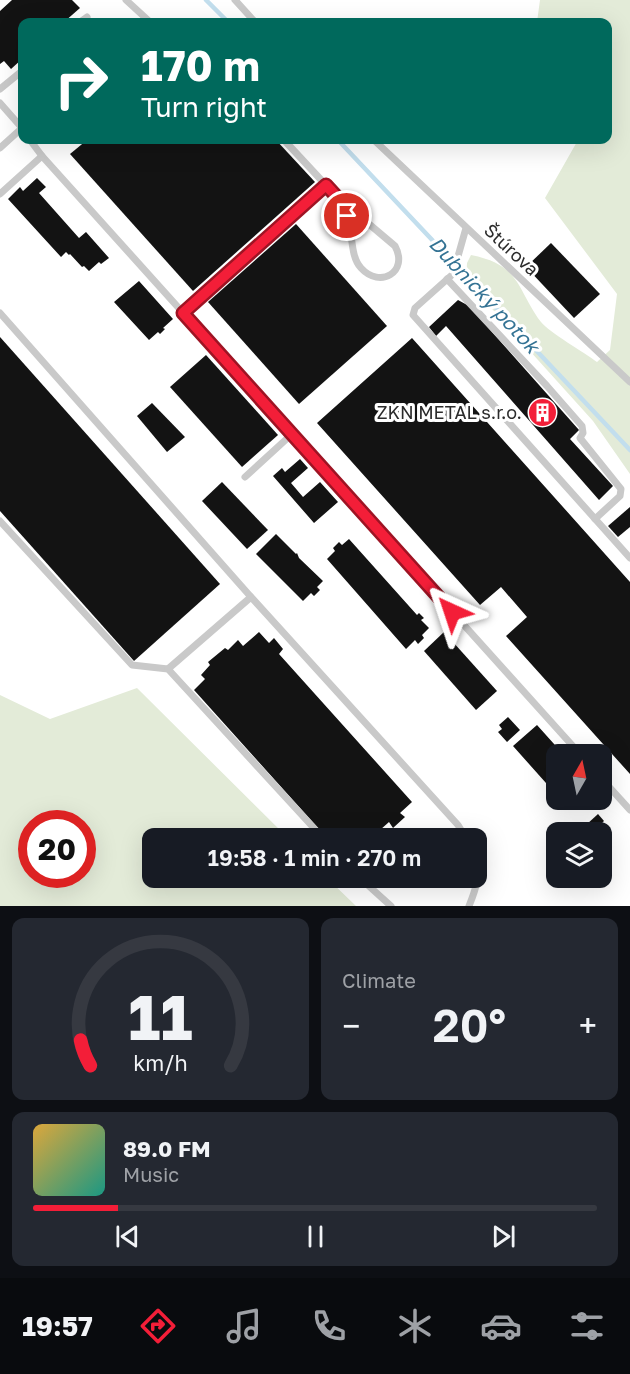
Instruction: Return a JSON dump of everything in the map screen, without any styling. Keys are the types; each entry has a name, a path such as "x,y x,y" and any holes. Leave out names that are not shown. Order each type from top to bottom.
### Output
{"lane":[{"path":"126,0 146,18"},
{"path":"235,0 251,18"},
{"path":"0,89 18,74"},
{"path":"0,103 18,123"},
{"path":"0,148 18,132"},
{"path":"33,144 571,744"},
{"path":"288,144 337,197 395,246 399,253 399,263 395,272 387,277 378,278 369,275 359,267 354,254 352,232 347,216 337,197"},
{"name":"Štúrova","path":"378,144 629,381"},
{"path":"0,195 42,156"},
{"path":"183,313 326,185"},
{"path":"466,228 450,277 415,308 413,313 415,318 630,558"},
{"path":"450,277 582,426 584,433 580,438 621,489 620,496 595,519"},
{"path":"0,313 459,828"},
{"path":"245,477 292,434"},
{"path":"0,521 132,665 168,669 314,828"},
{"path":"168,669 251,597"},
{"path":"612,789 630,810"},
{"path":"371,888 391,906"},
{"path":"469,906 476,888"}],"green space":[{"path":"540,0 630,0 630,474 593,421 466,280 467,263 471,255 500,265 509,272 541,322 551,331 597,362 610,350 617,294 545,198 576,144 612,144 612,18 538,18"},
{"path":"137,688 278,828 142,828 142,888 337,888 356,906 0,906 0,695 50,719"}],"building":[{"path":"12,0 72,0 80,8 69,18 18,18 18,63 11,69 4,61 0,64 0,11"},
{"path":"82,144 280,144 315,182 193,291 70,154"},
{"path":"37,178 46,187 39,193 79,238 86,232 109,258 101,264 99,262 89,271 66,252 61,257 8,199 20,187 23,191"},
{"path":"296,224 387,326 299,404 208,302"},
{"path":"551,243 600,294 574,318 526,267"},
{"path":"139,281 173,319 160,334 158,332 149,340 114,302"},
{"name":"ZKN METAL s.r.o.","path":"458,300 469,306 579,430 570,439 613,486 599,500 446,326 436,336 429,327"},
{"path":"0,337 220,584 134,661 0,511"},
{"path":"412,338 630,582 630,774 612,754 612,744 603,744 506,636 527,617 501,587 480,605 317,423"},
{"path":"206,355 278,435 242,467 170,387"},
{"path":"152,403 185,437 167,452 137,416"},
{"path":"300,459 308,468 291,483 303,497 320,482 338,502 314,523 273,476 282,468 285,472"},
{"path":"222,482 268,530 247,549 202,501"},
{"path":"630,507 630,527 618,537 608,526"},
{"path":"276,534 323,581 317,587 320,590 314,596 311,593 303,601 256,554"},
{"path":"349,539 417,615 419,613 424,618 421,620 429,628 422,635 424,638 418,644 415,640 406,649 327,559 335,551 333,548 339,542 342,545"},
{"path":"259,632 269,643 274,638 283,649 279,654 412,802 400,813 405,817 393,828 389,822 382,828 318,828 194,690 205,679 201,675 210,665 208,662 225,648 228,650 238,640 243,646"},
{"path":"444,632 497,691 476,710 424,651"},
{"path":"508,717 520,730 507,742 498,732 502,729 499,725"},
{"path":"537,725 554,744 546,744 546,783 513,746"},
{"path":"598,814 604,821 603,822 589,822"}],"waterway":[{"name":"Dubnický potok","path":"206,0 224,18"},
{"name":"Dubnický potok","path":"342,144 630,450"}],"place":[{"name":"ZKN METAL s.r.o.","path":"543,413"}],"route":[{"path":"347,216 337,197 326,185 183,313 452,612"}]}
